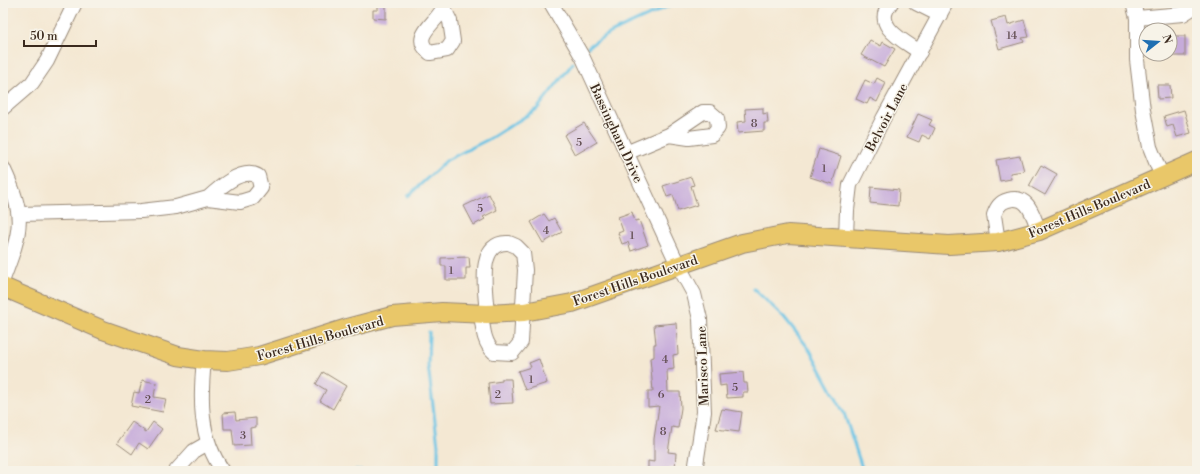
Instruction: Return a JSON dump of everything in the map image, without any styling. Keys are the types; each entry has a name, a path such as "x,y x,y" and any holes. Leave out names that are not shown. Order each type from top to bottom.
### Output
{"main road":[{"name":"Forest Hills Boulevard","path":"3,286 133,341 178,356 204,360 228,361 259,356 347,328 392,316 442,312 524,312 572,303 742,243 788,234 949,245 998,242 1040,231 1197,161"}],"street":[{"path":"3,108 32,83 47,61 75,3"},
{"name":"Bassingham Drive","path":"551,3 583,58 678,265"},
{"path":"891,3 885,14 885,23 890,32 920,52"},
{"path":"916,3 943,9"},
{"path":"1133,3 1137,18 1137,60 1143,110 1150,147 1162,177"},
{"path":"1137,18 1182,14 1197,5"},
{"name":"Belvoir Lane","path":"846,237 846,210 850,185 884,118 943,9"},
{"path":"626,153 669,135"},
{"path":"3,168 13,190 20,214 19,230 14,250 3,279"},
{"path":"20,214 142,211 176,207 208,198"},
{"path":"998,242 994,215 1002,202 1010,199 1018,198 1029,206 1040,231"},
{"path":"506,242 516,246 523,254 525,270 524,312 521,342 512,353 503,354 494,352 486,342 484,313 484,266 487,257 496,246 506,242"},
{"name":"Marisco Lane","path":"678,265 694,294 700,319 704,412 695,471"},
{"path":"204,360 202,414 208,443 223,471"},
{"path":"176,471 194,451 208,443"}],"building":[{"path":"378,3 386,3 386,19 373,18 373,10 378,10"},
{"path":"1006,17 1008,25 1024,20 1029,37 1022,38 1024,42 999,49 991,21"},
{"path":"1178,36 1185,36 1185,56 1178,56"},
{"path":"870,40 881,46 883,42 895,49 884,67 861,55"},
{"path":"877,78 886,83 877,102 870,98 867,104 856,99 865,80 874,84"},
{"path":"1157,85 1170,85 1171,98 1158,99"},
{"path":"763,108 763,114 767,113 768,123 764,123 764,131 738,133 737,122 746,121 745,109"},
{"path":"1184,110 1191,133 1177,137 1173,125 1167,127 1164,116"},
{"path":"918,114 932,120 929,125 935,128 930,139 922,135 919,142 907,137"},
{"path":"584,123 597,142 575,155 564,135"},
{"path":"819,149 841,156 832,184 810,177"},
{"path":"1020,156 1024,171 1010,173 1011,179 1000,181 996,160"},
{"path":"1041,165 1057,174 1045,195 1029,186"},
{"path":"691,177 694,185 691,186 697,205 678,211 673,195 667,197 663,186"},
{"path":"871,187 899,190 898,206 870,203"},
{"path":"489,194 497,210 483,217 485,219 474,225 464,206"},
{"path":"632,212 635,221 639,220 648,245 631,251 628,242 622,244 618,233 623,231 618,217"},
{"path":"544,214 549,221 554,218 562,232 543,243 531,222"},
{"path":"469,257 470,268 466,268 466,280 446,280 446,266 441,266 441,258"},
{"path":"676,323 678,354 673,355 674,369 667,370 668,392 680,392 681,408 678,428 672,427 668,452 676,453 675,468 670,468 670,471 652,471 648,470 648,461 654,462 654,439 659,406 648,407 648,391 653,391 650,358 654,357 654,344 656,344 654,325"},
{"path":"539,359 547,383 525,390 518,371 531,367 529,363"},
{"path":"323,372 346,386 333,409 320,401 326,390 316,384"},
{"path":"743,372 744,383 747,383 748,392 743,392 743,397 727,398 726,385 720,386 719,374"},
{"path":"502,379 511,379 513,403 490,404 488,383 502,381"},
{"path":"142,380 156,383 154,397 166,399 163,412 131,406 134,392 139,393"},
{"path":"722,409 742,412 739,432 716,429"},
{"path":"235,412 236,420 256,418 256,427 250,428 251,445 234,446 232,429 224,429 223,413"},
{"path":"132,422 146,432 153,422 162,429 148,449 139,443 132,454 117,443"}],"waterway":[{"path":"588,47 608,34 674,3"},
{"path":"408,196 447,160 491,138 537,109 573,63"},
{"path":"754,289 784,317 810,350 844,413 863,471"},
{"path":"429,332 428,365 438,446 438,468 440,471"},
{"path":"356,470 362,471"}]}
